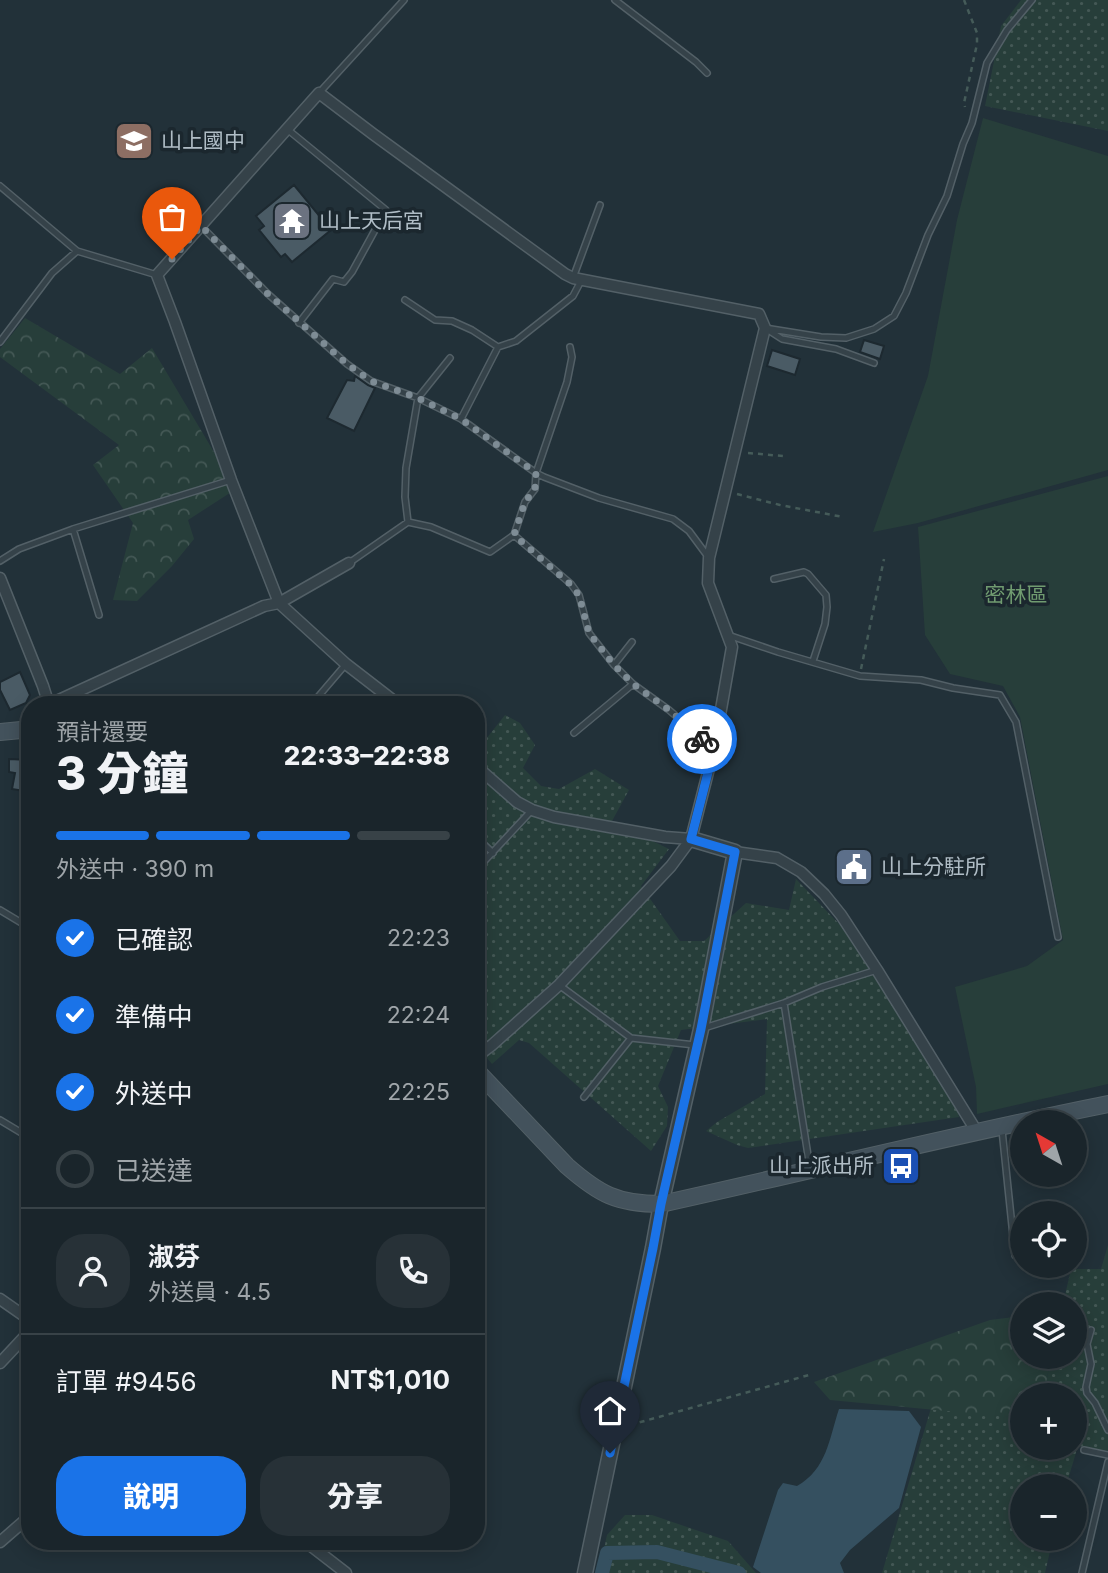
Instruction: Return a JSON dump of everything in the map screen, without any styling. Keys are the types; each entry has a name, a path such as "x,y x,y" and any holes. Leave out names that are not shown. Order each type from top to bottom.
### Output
{"main road":[{"path":"0,732 21,729"},
{"path":"485,1079 567,1166 609,1196 639,1204 661,1204 1002,1125 1108,1104"}],"street":[{"path":"387,696 346,664 279,603 157,275 319,93 565,274 577,279 759,314 765,328 709,558 708,583 732,647 714,749 691,839 671,866 559,985 485,1050"},
{"path":"68,696 264,606 279,603 349,563"},
{"path":"0,578 46,696"},
{"path":"485,774 517,802 554,817 665,837 691,839 735,852 777,858 801,872 841,915 977,1132"},
{"path":"584,1573 661,1204 698,1045 735,852"},
{"path":"0,1300 5,1308 21,1316"},
{"path":"0,1363 21,1341"},
{"path":"0,1542 21,1524"},
{"path":"316,1550 346,1573"}],"lane":[{"path":"319,93 404,0"},
{"path":"615,0 707,73"},
{"path":"765,328 846,338 874,329 894,316 947,196 962,144 972,123 987,63 1007,30 1032,0"},
{"path":"287,130 386,209 352,272 344,282 333,279 299,323"},
{"path":"0,186 77,251 157,275"},
{"path":"405,300 435,320 452,321 499,346 516,341 573,296 600,205"},
{"path":"201,226 299,323 371,381 418,398 461,419 536,473 599,498 673,519 689,531 709,558"},
{"path":"0,342 52,273 77,251"},
{"path":"765,328 782,339 836,349 874,363"},
{"path":"461,419 499,346"},
{"path":"349,563 408,522 431,527 490,552 514,535 525,502 535,489 536,473 567,382 572,357 570,347"},
{"path":"408,522 406,468 418,398 450,358"},
{"path":"0,561 19,549 73,529 232,480"},
{"path":"73,529 99,615"},
{"path":"514,535 579,595 589,633 614,665 633,684 669,710 714,749"},
{"path":"774,579 804,572 825,595 825,624 813,661"},
{"path":"728,635 860,676 921,680 1000,695 1016,722 1058,937"},
{"path":"614,665 632,642"},
{"path":"319,696 346,664"},
{"path":"575,733 633,684"},
{"path":"485,861 532,810"},
{"path":"485,845 493,853"},
{"path":"0,910 21,923"},
{"path":"701,1029 877,970"},
{"path":"559,985 631,1038 698,1045"},
{"path":"784,1003 810,1171"},
{"path":"584,1097 631,1038"},
{"path":"0,1119 21,1132"},
{"path":"1002,1125 1010,1205"},
{"path":"1091,1330 1087,1344 1091,1364 1087,1393 1108,1430"},
{"path":"1087,1451 1108,1455"},
{"path":"1082,1573 1108,1462"}],"path":[{"path":"964,0 977,33 964,103 972,123"},
{"path":"736,452 783,456"},
{"path":"726,491 843,517"},
{"path":"860,676 884,559"},
{"path":"615,1429 809,1375"}],"green space":[{"path":"1021,0 1108,0 1108,131 985,106 1001,26"},
{"path":"983,118 1108,156 1108,470 918,523 873,532 928,376 957,220"},
{"path":"25,318 120,374 152,348 236,489 188,520 194,539 137,601 113,600 133,523 93,465 119,445 0,357 0,349"},
{"name":"密林區","path":"1108,476 1108,1084 977,1114 976,1087 955,987 1027,966 1063,940 1020,717 1003,686 950,674 925,635 918,527"},
{"path":"505,715 520,723 535,745 523,768 541,786 559,789 595,769 629,790 612,821 669,849 641,886 680,941 704,941 746,903 789,910 796,879 842,927 953,1097 959,1117 748,1148 706,1131 765,1094 767,1019 681,1030 658,1086 668,1107 667,1126 651,1151 529,1043 519,1040 492,1064 485,1056 485,740"},
{"path":"1108,1245 1108,1451 1087,1448 1087,1383 1046,1383 1049,1369 1087,1369 1087,1292 1066,1292 1069,1278 1087,1278 1087,1269 1101,1269"},
{"path":"1010,1318 1010,1369 1049,1369 1046,1383 1010,1383 1010,1417 830,1400 814,1382 990,1320"},
{"path":"931,1408 1010,1417 1010,1460 1074,1460 1070,1474 1010,1474 1010,1551 1050,1551 1045,1573 882,1573"},
{"path":"625,1515 652,1515 728,1541 756,1573 599,1573 607,1535"}],"water":[{"path":"839,1409 909,1411 921,1427 899,1508 850,1550 840,1563 844,1573 761,1573 753,1567 778,1490 783,1483 797,1486 815,1471 826,1452"}],"building":[{"name":"山上天后宮","path":"294,185 331,230 292,262 285,254 281,257 259,230 264,226 256,216"},
{"path":"864,340 884,346 880,359 860,352"},
{"path":"772,350 800,359 795,375 767,366"},
{"path":"355,376 375,388 354,431 327,418 347,380 354,381"},
{"path":"20,672 30,695 21,696 21,705 10,710 0,690 0,682"},
{"path":"9,759 21,760 21,790 12,789 15,773 9,772"}],"waterway":[{"path":"602,1573 607,1553 657,1552 739,1573"}],"way so far":[{"path":"172,259 201,226 268,294 347,364 371,381 418,398 461,419 536,473 535,489 525,502 514,535 579,595 589,633 614,665 633,684 669,710 702,739"}],"place":[{"name":"山上國中","path":"134,141"},
{"name":"山上天后宮","path":"292,221"},
{"name":"山上分駐所","path":"854,867"},
{"name":"山上派出所","path":"901,1166"}],"route":[{"path":"610,1453 661,1204 701,1029 735,852 691,839 714,749 702,739"}]}
